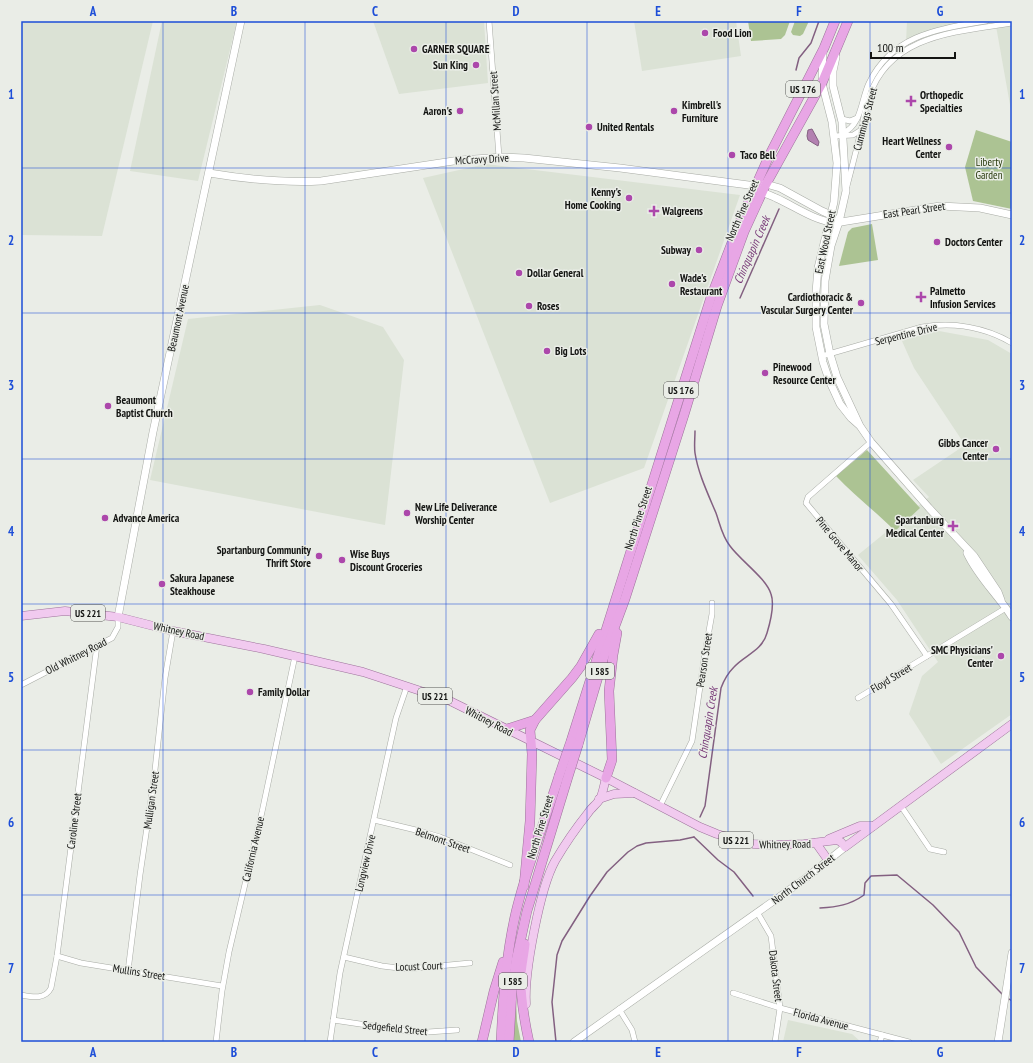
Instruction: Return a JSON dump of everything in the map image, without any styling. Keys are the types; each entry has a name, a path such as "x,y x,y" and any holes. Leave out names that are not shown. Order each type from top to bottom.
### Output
{"highway":[{"name":"North Pine Street","path":"501,1042 504,988 511,938 524,886 563,778 605,653 620,597 710,296 733,238 759,189 774,146 824,48 835,21"},
{"name":"North Pine Street","path":"759,189 766,184 822,83 848,21"},
{"path":"524,886 530,821 532,754 530,730 535,720 581,666 620,597"},
{"path":"606,778 612,760 609,709 610,674 620,597"},
{"path":"507,729 535,720"},
{"name":"North Pine Street","path":"510,1042 512,991 516,961 525,921 563,778"},
{"path":"525,921 526,936 521,973 521,986 524,1016 529,1042"},
{"path":"482,1042 494,991 511,938"}],"main road":[{"name":"US 221","path":"21,616 65,611 118,617"},
{"name":"Whitney Road","path":"118,617 258,647 363,672 448,700 606,778 700,827 734,840 753,844 772,845 817,843 837,840 845,847"},
{"name":"North Church Street","path":"845,847 1012,724"},
{"path":"529,1042 526,999 527,984 532,946 544,892 555,862 571,836 599,799 606,778"},
{"path":"599,799 614,794 634,793"},
{"path":"828,860 817,843 860,826 873,826"}],"street":[{"name":"Beaumont Avenue","path":"118,617 154,432 241,21"},
{"name":"McMillan Street","path":"489,21 499,157"},
{"name":"Cummings Street","path":"843,134 852,127 857,118 865,91 870,81 881,64 899,47 915,37 925,34 986,21"},
{"name":"Cummings Street","path":"846,191 867,104 873,87 884,69 898,55 910,47 937,36 1012,23"},
{"name":"East Wood Street","path":"839,45 832,79 834,94 842,119 846,191 839,222 831,246 825,280 824,324 830,354 837,377 860,426 871,442 964,547 971,561 989,588 1001,600 1012,617"},
{"name":"East Wood Street","path":"824,48 822,83 832,122 836,176 835,195 818,268 816,327 829,380 840,404 851,418 860,426"},
{"path":"842,119 850,121 857,118"},
{"path":"834,136 843,134 853,135 861,130"},
{"path":"845,156 853,164"},
{"name":"McCravy Drive","path":"209,173 277,181 321,181 460,160 499,157 524,158 614,168 759,189"},
{"path":"766,184 780,188 822,211 831,214 839,222"},
{"name":"East Pearl Street","path":"759,189 812,217 829,223 944,205 980,208 1012,215"},
{"name":"Serpentine Drive","path":"822,356 922,327 938,325 955,325 974,328 993,333 1012,343"},
{"name":"Pine Grove Manor","path":"871,442 808,497 806,503 891,604 926,656"},
{"name":"Pearson Street","path":"660,806 692,741 712,614 712,603"},
{"name":"Floyd Street","path":"858,698 1006,608"},
{"name":"Old Whitney Road","path":"21,685 112,638 118,627 118,617"},
{"name":"Mulligan Street","path":"128,971 154,779 165,678 173,630"},
{"name":"Caroline Street","path":"21,995 46,995 51,988 57,956 97,645"},
{"name":"California Avenue","path":"216,1042 222,986 262,812 295,656"},
{"name":"Longview Drive","path":"330,1042 344,957 396,718 407,686"},
{"path":"901,806 930,849 944,852"},
{"name":"Belmont Street","path":"374,820 440,837 510,865"},
{"name":"North Church Street","path":"574,1042 806,878 845,847"},
{"name":"Dakota Street","path":"757,912 771,936 780,1008 775,1042"},
{"path":"998,1042 1012,953"},
{"name":"Mullins Street","path":"57,956 82,963 222,986"},
{"name":"Locust Court","path":"344,957 407,969 470,963"},
{"name":"Florida Avenue","path":"733,993 780,1008 909,1042"},
{"path":"619,1009 632,1030 635,1042"},
{"name":"Sedgefield Street","path":"333,1020 414,1032 457,1030"},
{"name":"North Church Street","path":"567,1042 590,1030"},
{"path":"880,1042 882,1035"}],"shaded area":[{"path":"21,21 153,21 102,236 21,235"},
{"path":"162,21 237,21 198,181 130,171"},
{"name":"GARNER SQUARE","path":"373,21 484,21 488,83 399,94"},
{"path":"634,21 736,21 741,56 642,71"},
{"path":"907,21 1012,21 1012,116 996,26 906,42"},
{"path":"812,129 819,142 818,146 808,140 808,130"},
{"path":"486,164 740,195 644,468 550,503 423,178"},
{"path":"320,305 383,327 404,360 385,525 150,480 188,319"},
{"name":"Spartanburg Medical Center","path":"939,331 988,340 1012,354 1012,714 941,764 909,714 922,676 938,662 897,600 858,555 929,497 913,480 965,445 914,368 902,341"},
{"path":"788,1020 852,1034 861,1042 783,1042"}],"green space":[{"path":"748,21 790,21 785,35 781,39 751,41"},
{"path":"795,21 809,21 803,34 800,36 793,35 791,32"},
{"name":"Liberty Garden","path":"976,130 1012,142 1012,209 973,201 965,167"},
{"path":"872,224 878,260 839,266 848,232 852,228"},
{"path":"867,450 920,508 895,531 836,476"},
{"path":"515,977 517,1021 521,1042 511,1042"}],"waterway":[{"name":"Chinquapin Creek","path":"796,70 799,58 811,43 819,21"},
{"name":"Chinquapin Creek","path":"740,298 779,209"},
{"name":"Chinquapin Creek","path":"695,431 696,461 723,534 735,552 764,582 772,598 771,619 765,639 757,649 732,669 721,688 705,806 700,817"},
{"path":"694,837 718,860 734,872 753,896"},
{"name":"Chinquapin Creek","path":"556,1042 552,1002 557,955 562,941 590,896 607,872 628,852 637,846 646,843 680,840 694,837"},
{"path":"820,908 843,905 864,895 865,883 871,876 897,875 933,905 959,932 976,967 1002,994"}],"place":[{"name":"Food Lion","path":"705,33"},
{"name":"GARNER SQUARE","path":"414,49"},
{"name":"Sun King","path":"476,65"},
{"name":"Orthopedic Specialties","path":"911,101"},
{"name":"Aaron's","path":"460,111"},
{"name":"Kimbrell's Furniture","path":"674,111"},
{"name":"United Rentals","path":"589,127"},
{"name":"Heart Wellness Center","path":"949,147"},
{"name":"Taco Bell","path":"732,155"},
{"name":"Kenny's Home Cooking","path":"629,198"},
{"name":"Walgreens","path":"654,211"},
{"name":"Doctors Center","path":"937,242"},
{"name":"Subway","path":"699,250"},
{"name":"Dollar General","path":"519,273"},
{"name":"Wade's Restaurant","path":"672,284"},
{"name":"Palmetto Infusion Services","path":"921,297"},
{"name":"Cardiothoracic & Vascular Surgery Center","path":"861,303"},
{"name":"Roses","path":"529,306"},
{"name":"Big Lots","path":"547,351"},
{"name":"Pinewood Resource Center","path":"765,373"},
{"name":"Beaumont Baptist Church","path":"108,406"},
{"name":"Gibbs Cancer Center","path":"996,449"},
{"name":"New Life Deliverance Worship Center","path":"407,513"},
{"name":"Advance America","path":"105,518"},
{"name":"Spartanburg Medical Center","path":"953,526"},
{"name":"Spartanburg Community Thrift Store","path":"319,556"},
{"name":"Wise Buys Discount Groceries","path":"342,560"},
{"name":"Sakura Japanese Steakhouse","path":"162,584"},
{"name":"SMC Physicians' Center","path":"1001,656"},
{"name":"Family Dollar","path":"250,692"}]}
